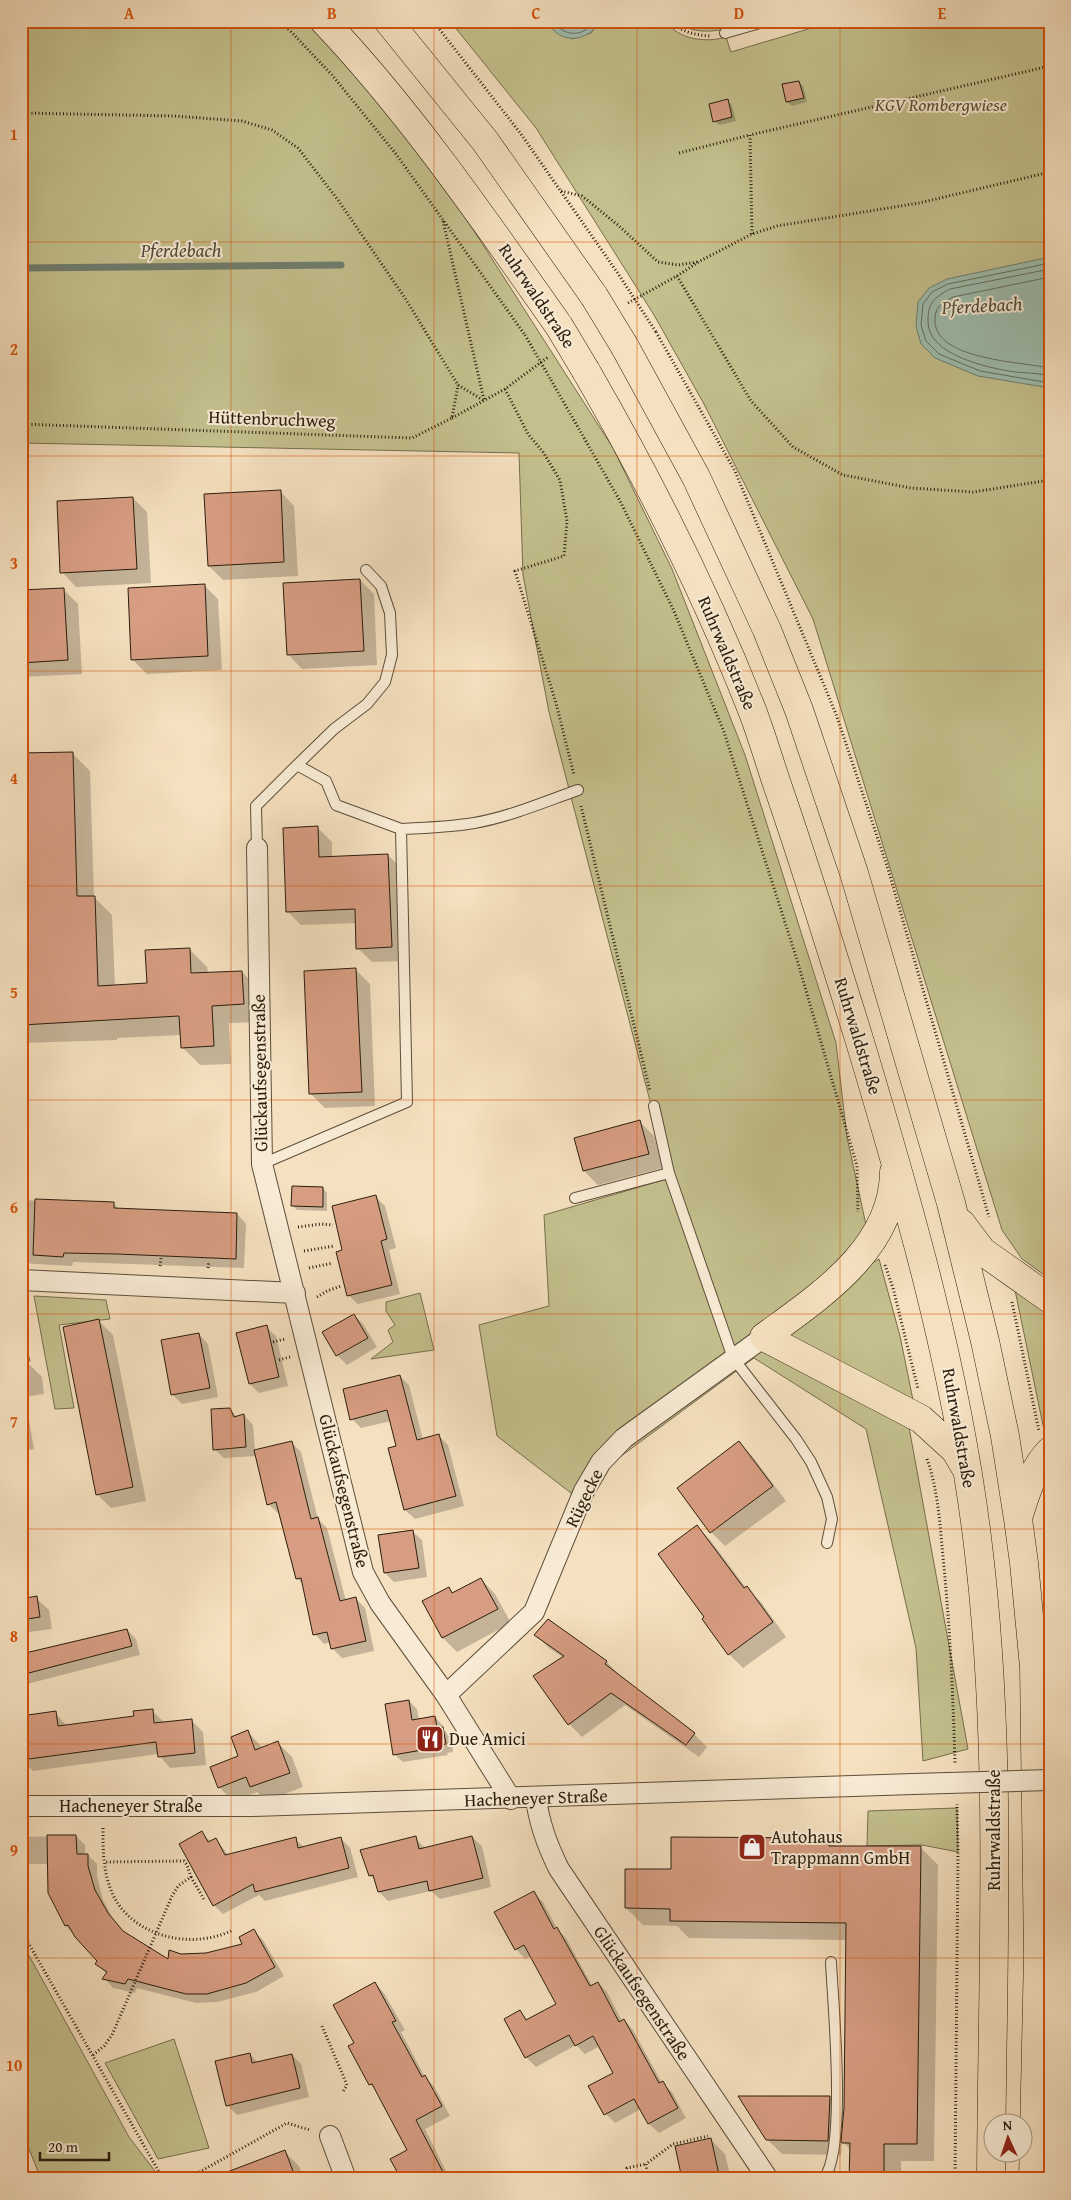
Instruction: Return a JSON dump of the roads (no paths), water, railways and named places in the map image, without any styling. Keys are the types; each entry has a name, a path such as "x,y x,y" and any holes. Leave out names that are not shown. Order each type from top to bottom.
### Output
{"highway":[{"name":"Ruhrwaldstraße","path":"324,21 352,51 415,128 487,224 559,326 626,441 674,533 752,711 810,879 915,1227 946,1351 968,1472 984,1604 994,1754 995,1855 990,2179"},
{"path":"388,21 485,141 594,296 625,347 696,478 767,630 799,710 854,873 951,1203 985,1341 1005,1436 1018,1518 1034,1667 1038,1955 1033,2179"},
{"path":"893,1153 894,1192 888,1209 865,1233 849,1270 764,1337 921,1419 955,1450 968,1472"},
{"path":"951,1203 962,1227 982,1251 1050,1299"},
{"path":"1018,1518 1028,1487 1043,1458 1045,1443"}],"street":[{"name":"Glückaufsegenstraße","path":"257,848 262,1164 363,1572 380,1603 446,1695 511,1799"},
{"path":"21,1280 295,1293"},
{"name":"Rügecke","path":"446,1695 534,1612 584,1491 601,1462 624,1438 764,1337"},
{"name":"Hacheneyer Straße","path":"21,1806 252,1806 1050,1780"},
{"name":"Glückaufsegenstraße","path":"536,1798 538,1820 559,1869 768,2179"},
{"path":"330,2136 346,2179"}],"lane":[{"path":"725,33 767,21"},
{"path":"257,848 256,806 334,729 367,704 385,682 392,655 390,613 381,586 366,570"},
{"path":"297,765 326,781 336,805 401,829 429,828 476,822 529,808 578,790"},
{"path":"262,1164 407,1102 401,829"},
{"path":"654,1106 669,1173 733,1358 796,1439 810,1462 827,1497 832,1519 827,1543"},
{"path":"575,1198 669,1173"},
{"path":"824,2179 830,2171 836,2131 836,2052 831,1962"}],"water":[{"path":"547,21 600,21 588,34 574,38 559,34 552,29"},
{"path":"1050,257 1050,388 978,376 935,358 921,344 916,326 918,302 929,288 947,279"}],"waterway":[{"name":"Pferdebach","path":"21,268 341,265"}],"place":[{"name":"Due Amici","path":"430,1739"},
{"name":"Autohaus Trappmann GmbH","path":"752,1847"}],"park label":[{"name":"KGV Rombergwiese","path":"941,105"}]}
